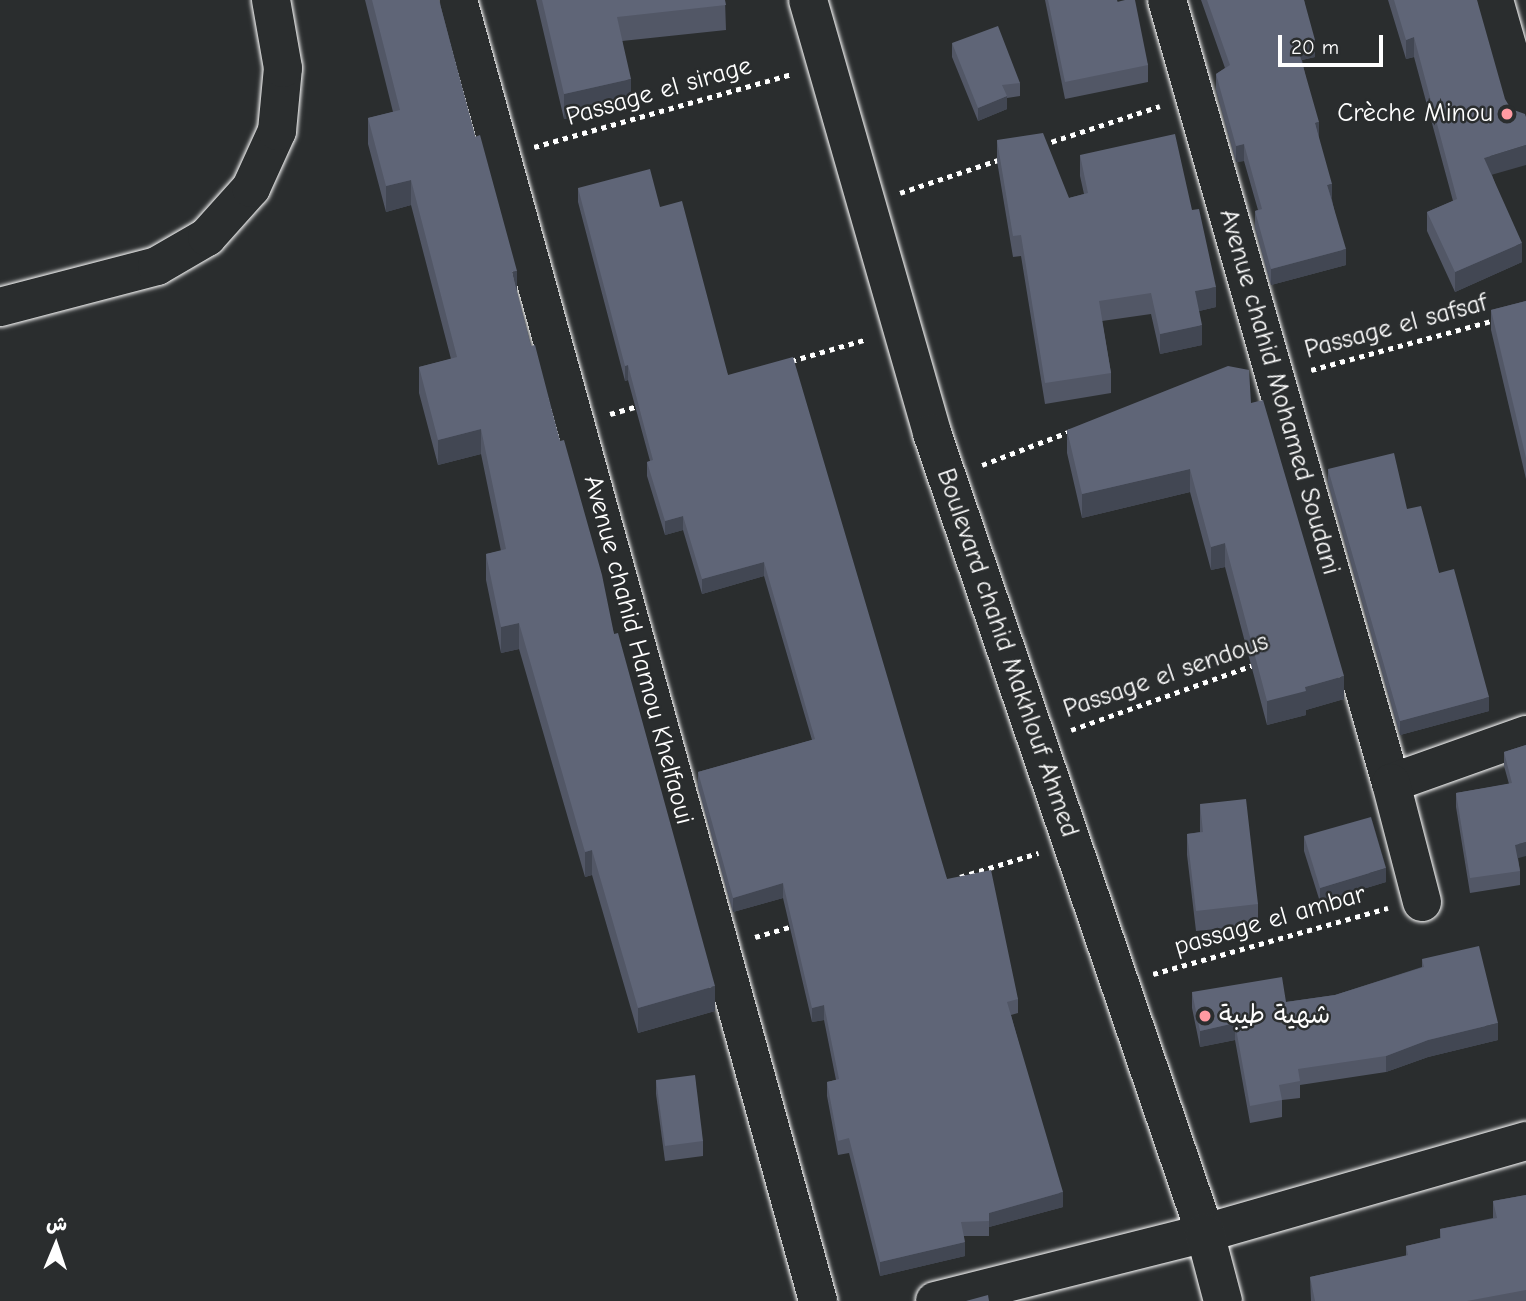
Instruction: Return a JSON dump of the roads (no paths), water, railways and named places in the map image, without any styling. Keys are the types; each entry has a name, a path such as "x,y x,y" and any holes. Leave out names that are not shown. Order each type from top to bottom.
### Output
{"street":[{"path":"0,307 157,265 207,237 251,188 276,131 284,68 271,0"},
{"name":"Avenue chahid Hamou Khelfaoui","path":"458,0 818,1301"},
{"name":"Boulevard chahid Makhlouf Ahmed","path":"808,0 947,478 1205,1233 1223,1301"},
{"name":"Avenue chahid Mohamed Soudani","path":"1167,0 1420,892"},
{"path":"1494,0 1518,50 1526,112"},
{"path":"1391,783 1526,735"},
{"path":"935,1301 1205,1233 1526,1141"}],"place":[{"name":"Crèche Minou","path":"1507,114"},
{"name":"شهية طيبة","path":"1205,1016"}]}
